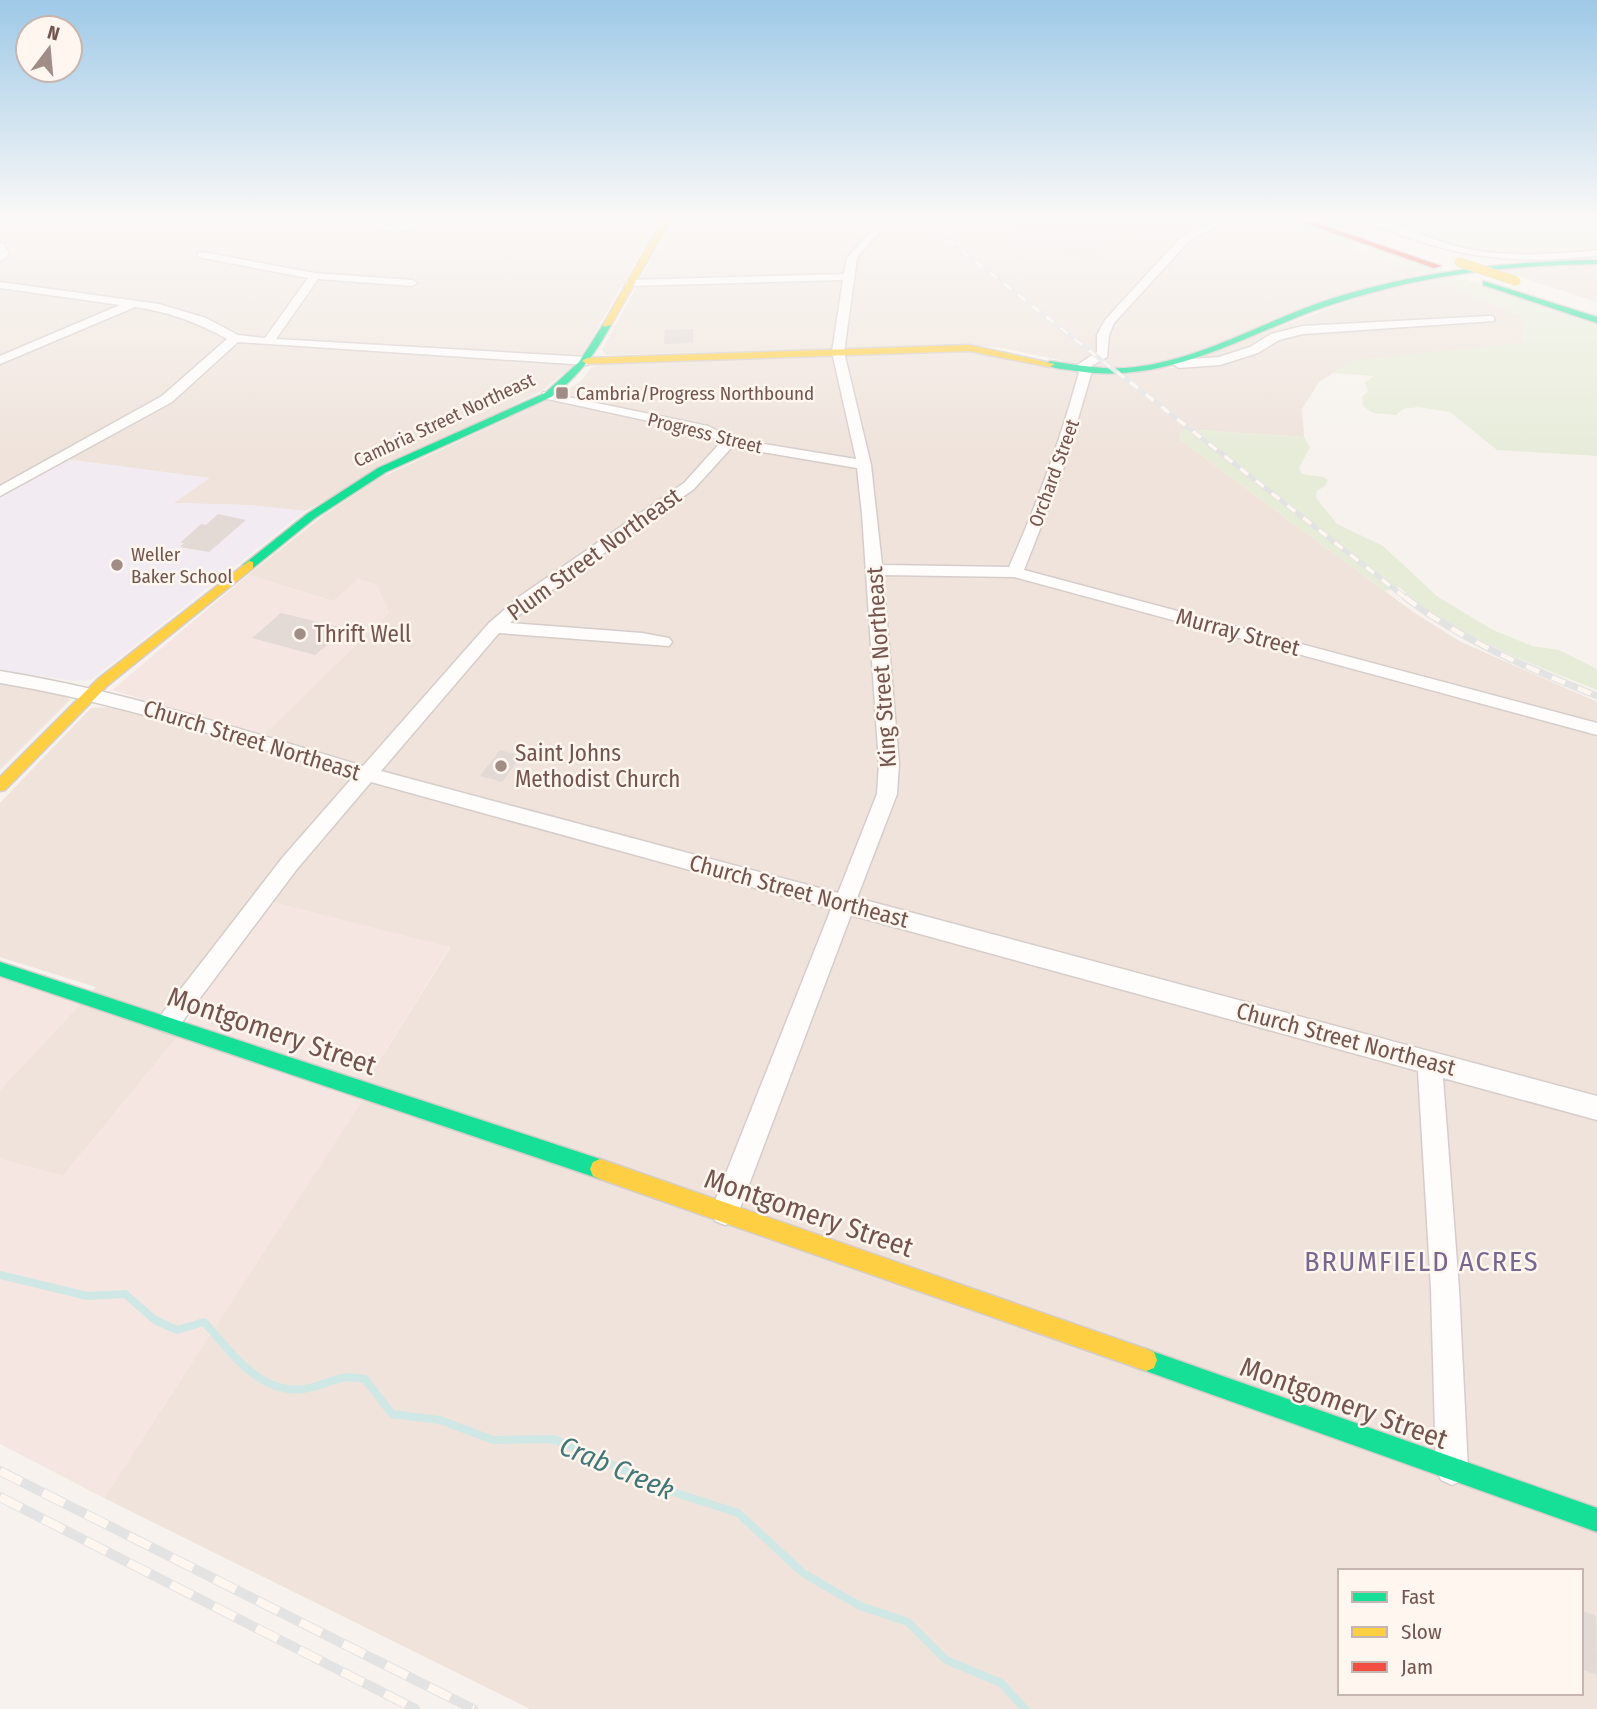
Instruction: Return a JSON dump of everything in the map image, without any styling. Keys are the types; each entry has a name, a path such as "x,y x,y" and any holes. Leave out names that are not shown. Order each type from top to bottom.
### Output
{"main road":[{"name":"Cambria Street Northeast","path":"0,786 91,694 200,603 332,501 382,470 548,395 571,378 587,361 622,297"},
{"path":"587,361 989,349 1082,370 1106,372 1179,363 1229,346 1300,313 1348,297"},
{"path":"1527,297 1597,320"},
{"path":"1563,297 1597,308"},
{"name":"Montgomery Street","path":"0,969 725,1211 1597,1520"}],"street":[{"path":"88,297 182,313 235,338 587,361"},
{"path":"268,342 300,297"},
{"name":"King Street Northeast","path":"725,1211 887,794 889,764 875,570 864,465 838,352 846,297"},
{"path":"1082,370 1102,354 1103,335 1110,322 1133,297"},
{"path":"0,360 135,303"},
{"path":"1179,363 1220,361 1254,350 1275,337 1303,330 1490,319"},
{"path":"0,492 167,399 235,338"},
{"name":"Orchard Street","path":"1015,572 1061,460 1082,370"},
{"name":"Progress Street","path":"548,395 629,415 708,430 729,442 864,465"},
{"name":"Plum Street Northeast","path":"167,1023 290,863 495,627 525,601 688,486 729,442"},
{"name":"Murray Street","path":"875,570 1015,572 1597,729"},
{"path":"495,627 642,638 663,642"},
{"name":"Church Street Northeast","path":"0,677 91,694 366,774 1597,1108"},
{"path":"1430,1062 1445,1289 1451,1469"}],"shaded area":[{"path":"0,297 70,297 158,309 199,322 232,340 263,345 576,363 543,390 305,511 249,505 172,503 209,478 56,458 0,489"},
{"path":"99,297 616,297 582,355 578,356 317,344 244,336 196,314 163,305"},
{"path":"631,297 1336,297 1184,359 1104,369 1002,348 969,345 606,355 602,350"},
{"path":"1360,297 1478,297 1521,316 1523,343 1353,361 1319,382 1302,409 1304,437 1198,430 1181,431 1180,440 1416,614 1461,642 1597,702 1597,1709 530,1709 104,1498 362,1100 357,1097 450,948 268,901 172,1003 165,1006 150,1026 178,1036 63,1176 0,1159 0,1090 96,987 0,957 0,803 91,708 109,707 252,746 389,612 333,601 248,575 323,516 380,478 561,394 581,381 591,368 599,365 969,351 1057,367 1172,368"},
{"path":"1581,297 1597,297 1597,302"},
{"name":"Weller Baker School","path":"65,459 210,478 174,503 249,505 305,511 91,680 76,681 0,670 0,494"},
{"path":"248,575 333,601 358,579 376,584 389,612 263,736 112,690"},
{"path":"0,684 64,695 70,700 0,770"},
{"path":"268,901 450,947 357,1097 363,1100 104,1498 0,1444 0,1159 63,1176 178,1036 190,1018 191,1007"},
{"path":"0,977 81,1003 0,1090"}],"green space":[{"path":"1478,297 1516,297 1597,325 1597,456 1497,450 1450,412 1418,407 1403,409 1396,415 1373,413 1363,406 1362,397 1368,391 1365,383 1374,376 1332,373 1353,360 1523,343 1521,316"},
{"path":"1181,431 1304,437 1310,447 1299,468 1302,474 1328,480 1325,486 1317,491 1316,498 1337,524 1383,546 1438,597 1493,630 1532,646 1559,650 1597,669 1597,690 1468,634 1399,587 1385,591 1180,440"}],"building":[{"path":"693,329 693,343 664,344 665,330"},
{"path":"218,514 246,520 209,552 180,547 184,543 180,543 201,524 206,525"},
{"name":"Thrift Well","path":"281,613 347,629 315,655 252,638"},
{"name":"Saint Johns Methodist Church","path":"500,750 521,756 502,782 480,776"},
{"path":"1583,1611 1596,1616 1597,1675 1583,1670"}],"waterway":[{"name":"Crab Creek","path":"0,1275 87,1296 125,1294 155,1320 177,1330 204,1322 251,1372 279,1387 295,1390 343,1378 365,1379 392,1414 440,1420 493,1440 554,1439 676,1493 738,1513 803,1573 860,1606 908,1622 946,1660 1001,1683 1025,1709"}],"railway":[{"path":"1021,297 1132,384"},
{"path":"1130,382 1407,599"},
{"path":"1405,597 1473,641 1597,696"},
{"path":"0,1471 473,1709"},
{"path":"0,1497 415,1709"}],"traffic: fast":[{"path":"1050,364 1093,371 1132,370 1167,365 1201,355 1348,297"},
{"path":"1527,297 1597,320"},
{"path":"249,565 311,516 382,470 548,395 582,364 607,325"},
{"path":"0,969 600,1169"},
{"path":"1146,1360 1597,1520"}],"traffic: slow":[{"path":"607,325 623,297"},
{"path":"587,361 969,348 1050,364"},
{"path":"0,786 103,682 249,565"},
{"path":"600,1169 1146,1360"}],"place":[{"name":"Cambria/Progress Northbound","path":"562,393"},
{"name":"Weller Baker School","path":"117,565"},
{"name":"Thrift Well","path":"300,634"},
{"name":"Saint Johns Methodist Church","path":"501,766"}],"district":[{"name":"BRUMFIELD ACRES","path":"1422,1261"}]}
